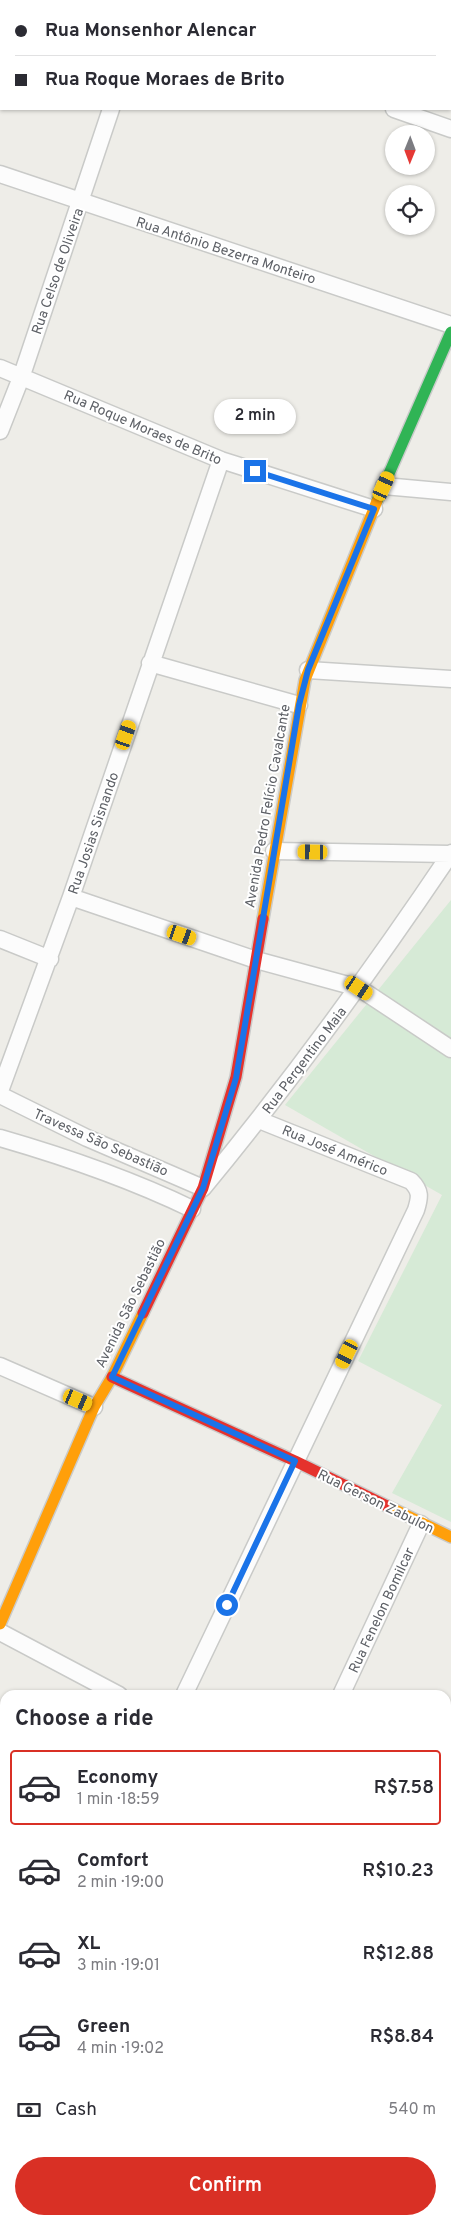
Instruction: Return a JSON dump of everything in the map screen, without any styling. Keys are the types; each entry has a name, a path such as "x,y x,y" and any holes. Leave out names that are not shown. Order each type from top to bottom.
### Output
{"street":[{"name":"Rua Celso de Oliveira","path":"0,431 22,376 111,110"},
{"path":"397,110 451,129"},
{"name":"Rua Antônio Bezerra Monteiro","path":"0,174 451,325"},
{"name":"Avenida Pedro Felício Cavalcante","path":"203,1188 236,1078 299,705 308,670 374,509 451,332"},
{"name":"Rua Roque Moraes de Brito","path":"0,368 221,460 374,509"},
{"name":"Rua Josias Sisnando","path":"0,1091 50,959 221,460"},
{"path":"384,486 451,492"},
{"path":"150,664 299,705"},
{"path":"308,670 451,679"},
{"path":"274,851 451,854"},
{"name":"Rua Pergentino Maia","path":"203,1188 259,1120 359,988 451,854"},
{"path":"71,897 256,960 359,988 450,1049"},
{"path":"0,939 50,959"},
{"name":"Travessa São Sebastião","path":"0,1095 87,1138 203,1188"},
{"name":"Rua José Américo","path":"259,1120 411,1181 418,1188 419,1197 416,1210 295,1461"},
{"name":"Travessa São Sebastião","path":"0,1138 82,1163 149,1188 192,1210"},
{"name":"Avenida São Sebastião","path":"0,1624 94,1407 112,1377 203,1188"},
{"path":"0,1366 94,1407"},
{"name":"Rua Gerson Zabulon","path":"112,1377 295,1461 451,1537"},
{"path":"186,1690 295,1461"},
{"name":"Rua Fenelon Bomilcar","path":"343,1690 421,1524"},
{"path":"0,1632 110,1690"}],"green space":[{"path":"451,900 451,1522 392,1493 442,1405 358,1361 442,1195 285,1105"}],"traffic: fast":[{"path":"377,501 451,332"}],"traffic: slow":[{"path":"263,919 305,680 377,501"},
{"path":"0,1624 94,1407 112,1377 143,1313"},
{"path":"387,1506 451,1537"}],"traffic: jam":[{"path":"143,1313 203,1188 236,1077 263,919"},
{"path":"112,1377 295,1461 387,1506"}],"route":[{"path":"227,1605 295,1461 112,1377 203,1188 236,1078 299,705 308,670 374,509 255,471"}]}
